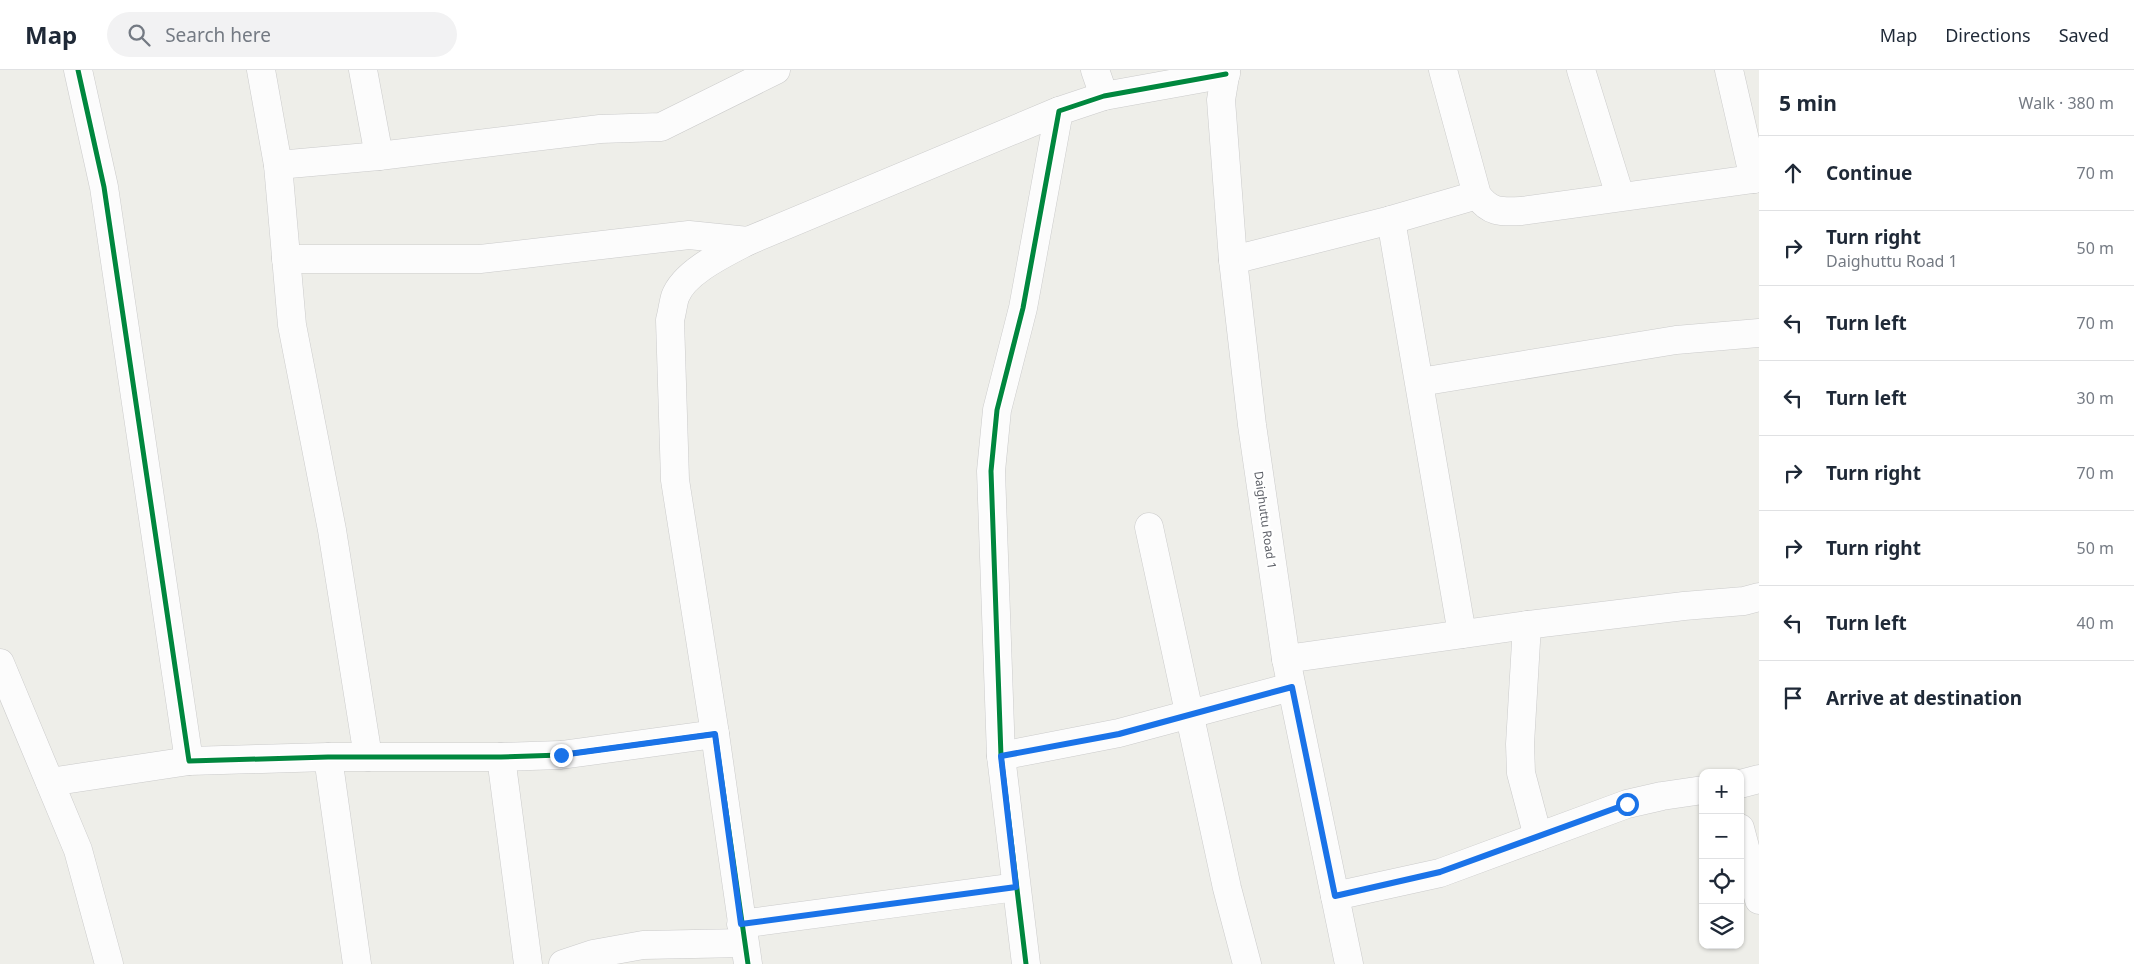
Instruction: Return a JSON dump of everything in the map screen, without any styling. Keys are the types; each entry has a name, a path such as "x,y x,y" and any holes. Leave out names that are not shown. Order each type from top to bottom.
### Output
{"street":[{"path":"78,70 104,187 188,762"},
{"path":"261,70 278,165 292,325 332,530 368,757"},
{"path":"363,70 379,156"},
{"path":"278,165 379,156 600,129 661,127 776,70"},
{"path":"1095,70 1104,96"},
{"path":"1443,70 1477,195 1486,206 1502,212 1522,211 1757,178 1729,70"},
{"path":"1581,70 1620,196"},
{"path":"745,944 715,734 675,480 670,320 676,296 690,276 714,259 748,241 1059,111 1104,96 1226,72"},
{"name":"Daighuttu Road 1","path":"1226,72 1221,100 1233,260 1252,425 1286,659 1349,964"},
{"path":"1026,964 1001,756 992,462 997,410 1023,308 1059,111"},
{"path":"1233,260 1391,220 1477,195"},
{"path":"1391,220 1462,634"},
{"path":"286,259 480,259 689,235 748,241"},
{"path":"1420,382 1676,340 1759,333"},
{"path":"1149,527 1227,888 1247,964"},
{"path":"1286,659 1527,624 1744,601 1759,597"},
{"path":"1527,624 1520,744 1521,773 1538,837"},
{"path":"0,663 78,850 110,964"},
{"path":"1001,756 1119,734 1292,687"},
{"path":"50,782 188,762 328,757 561,755 715,734"},
{"path":"328,757 357,964"},
{"path":"502,757 528,964"},
{"path":"1744,783 1759,779"},
{"path":"1335,896 1440,872 1627,804 1699,791"},
{"path":"1744,843 1759,900"},
{"path":"563,964 593,954 643,945 745,944 1016,887"}],"cycle path":[{"path":"78,70 104,187 189,761 328,757 561,755 715,734 748,964"},
{"path":"1026,964 1001,756 991,471 997,410 1023,308 1059,111 1104,96 1226,74"}],"route":[{"path":"561,755 715,734 741,924 1016,887 1001,756 1119,734 1292,687 1335,896 1461,866 1627,804"}]}
